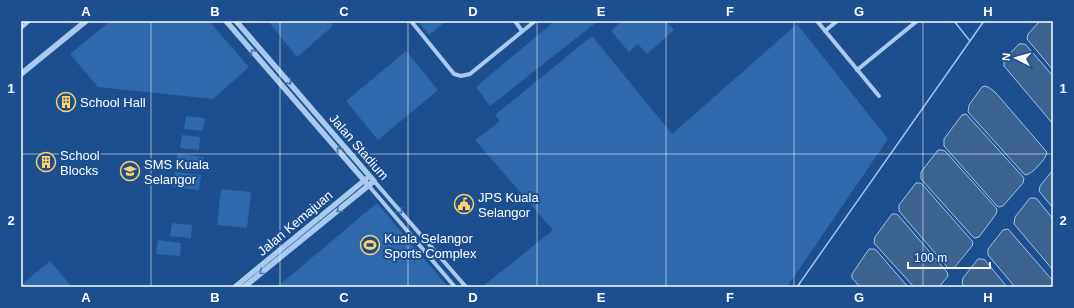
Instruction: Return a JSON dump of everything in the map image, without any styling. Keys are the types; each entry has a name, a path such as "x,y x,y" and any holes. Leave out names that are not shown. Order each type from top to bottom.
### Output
{"street":[{"path":"21,28 29,21"},
{"path":"21,74 86,21"},
{"name":"Jalan Stadium","path":"226,21 455,287"},
{"name":"Jalan Stadium","path":"236,21 466,287"},
{"path":"411,21 454,74 461,76 470,74 535,21"},
{"path":"515,21 522,31"},
{"path":"817,21 879,96"},
{"path":"825,31 837,21"},
{"path":"857,70 917,21"},
{"name":"Jalan Kemajuan","path":"235,287 369,176"},
{"name":"Jalan Kemajuan","path":"244,287 374,181"}],"shaded area":[{"path":"110,21 209,21 249,67 213,99 98,87 70,54"},
{"path":"268,21 329,21 333,26 297,57"},
{"path":"418,21 446,21 429,35"},
{"path":"555,21 598,21 490,106 476,87"},
{"path":"622,21 666,21 674,30 647,54 638,44 629,52 611,31"},
{"path":"1040,21 1053,21 1053,70 1027,39 1028,34"},
{"path":"797,24 888,139 787,287 482,287 553,230 475,140 500,121 495,115 592,36 672,134"},
{"path":"1019,44 1026,45 1053,76 1053,124 1004,66 1004,60"},
{"path":"406,51 438,90 378,140 346,101"},
{"path":"985,86 995,92 1047,153 1041,163 1029,174 1024,174 968,112 969,105 982,87"},
{"path":"966,114 1024,178 1023,183 1003,206 997,206 944,146 944,139 962,115"},
{"path":"186,116 205,118 203,131 184,129"},
{"path":"182,135 200,137 199,150 180,148"},
{"path":"938,150 945,151 997,210 996,214 979,237 973,237 921,179 921,172"},
{"path":"177,154 204,157 202,171 176,169"},
{"path":"1053,170 1053,208 1039,191 1040,186"},
{"path":"175,172 201,175 199,190 173,187"},
{"path":"916,183 922,184 973,242 972,246 954,268 948,268 899,211 899,205"},
{"path":"221,189 251,192 247,228 217,225"},
{"path":"1030,198 1037,199 1053,219 1053,270 1014,224 1015,217"},
{"name":"Kuala Selangor Sports Complex","path":"377,203 448,287 277,287"},
{"path":"892,214 898,215 947,272 948,276 939,287 914,287 874,243 875,237"},
{"path":"172,223 192,225 191,238 170,236"},
{"path":"1008,229 1053,281 1053,287 1015,287 988,255 988,249 1003,230"},
{"path":"158,240 181,243 180,256 156,254"},
{"path":"869,249 876,250 908,287 860,287 852,278 852,274"},
{"path":"978,259 985,260 1007,287 964,287 962,283 963,278"},
{"path":"50,261 72,287 21,287 21,285"}],"waterway":[{"path":"954,21 970,41"},
{"path":"797,287 984,21"}],"place":[{"name":"School Hall","path":"66,102"},
{"name":"School Blocks","path":"46,162"},
{"name":"SMS Kuala Selangor","path":"130,171"},
{"name":"JPS Kuala Selangor","path":"464,204"},
{"name":"Kuala Selangor Sports Complex","path":"370,245"}]}
